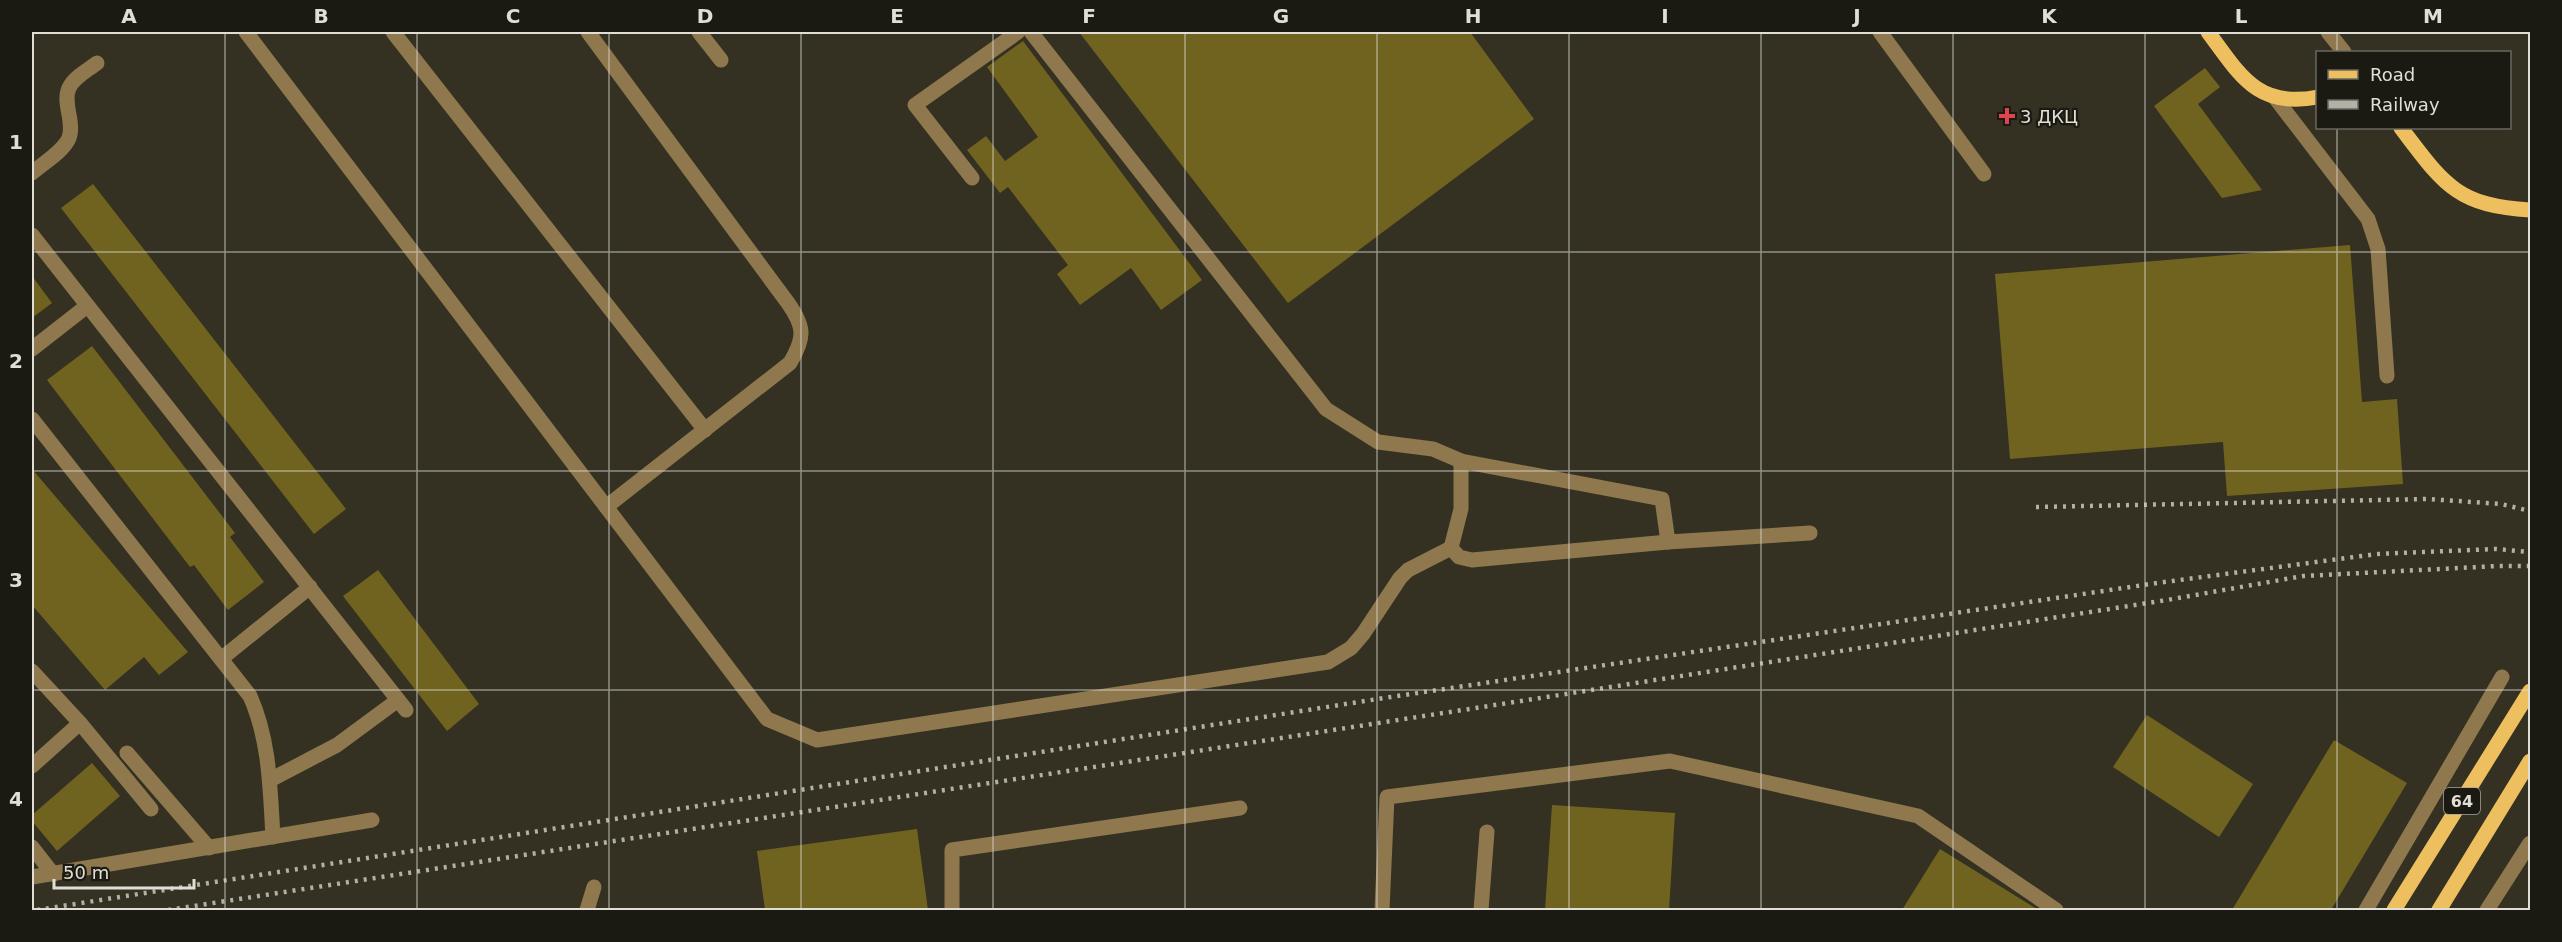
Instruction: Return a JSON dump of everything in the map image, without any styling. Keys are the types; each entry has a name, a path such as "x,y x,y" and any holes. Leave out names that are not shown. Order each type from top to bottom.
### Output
{"main road":[{"path":"2208,32 2243,80 2259,92 2276,99 2297,101 2316,97"},
{"path":"2402,129 2437,176 2460,195 2480,204 2501,209 2530,210"},
{"name":"64","path":"2394,910 2530,691"},
{"name":"64","path":"2439,910 2530,761"}],"street":[{"path":"246,32 767,719 817,740 1328,662 1351,648 1408,570 1451,548 1461,509 1461,461"},
{"path":"393,32 705,430"},
{"path":"588,32 800,319 802,331 800,347 790,363 606,507"},
{"path":"699,32 721,60"},
{"path":"972,178 915,105 1018,32"},
{"path":"1030,32 1326,409 1378,442 1433,449 1461,461 1662,499 1668,542"},
{"path":"1880,32 1984,174"},
{"path":"2328,32 2343,51"},
{"path":"32,173 68,140 70,133 69,88 97,63"},
{"path":"2276,99 2368,219 2378,249 2387,376"},
{"path":"32,235 402,705 337,745 270,780"},
{"path":"32,349 87,306"},
{"path":"32,419 250,696 260,719 270,780 273,837"},
{"path":"1451,548 1459,557 1472,560 1668,542 1810,533"},
{"path":"221,659 310,587"},
{"path":"32,671 80,723 151,809"},
{"path":"2366,910 2502,677"},
{"path":"32,766 80,723"},
{"path":"127,753 209,848"},
{"path":"1382,910 1387,797 1670,761 1918,816 2056,910"},
{"path":"952,910 952,850 1239,808"},
{"path":"32,877 372,820"},
{"path":"1481,910 1487,832"},
{"path":"2487,910 2530,843"},
{"path":"32,847 53,873"},
{"path":"587,910 594,887"}],"building":[{"path":"1079,32 1470,32 1534,119 1288,303"},
{"path":"1023,41 1202,280 1161,310 1131,268 1080,305 1057,274 1068,265 1008,187 1000,193 967,150 986,136 1005,161 1038,137 987,67"},
{"path":"2205,68 2220,87 2198,104 2262,190 2222,198 2154,106"},
{"path":"93,184 346,509 314,534 61,208"},
{"path":"2350,245 2362,402 2397,399 2403,484 2227,496 2223,442 2010,459 1995,274"},
{"path":"32,276 52,303 32,318"},
{"path":"92,346 235,533 230,537 264,582 228,610 194,565 190,567 47,380"},
{"path":"32,469 188,652 159,675 144,657 105,690 32,605"},
{"path":"378,570 479,704 447,731 343,596"},
{"path":"2147,715 2253,784 2219,837 2113,767"},
{"path":"2334,740 2407,783 2331,910 2232,910"},
{"path":"92,763 120,796 57,851 32,821 32,815"},
{"path":"1552,805 1675,813 1669,910 1545,910"},
{"path":"917,829 928,910 765,910 757,851"},
{"path":"1940,849 2037,909 2039,910 1902,910"}],"railway":[{"path":"2036,507 2428,499 2501,504 2530,511"},
{"path":"37,910 1384,698 2157,583 2377,554 2496,549 2530,552"},
{"path":"168,910 2167,600 2303,576 2530,566"}],"place":[{"name":"3 ДКЦ","path":"2007,116"}]}
